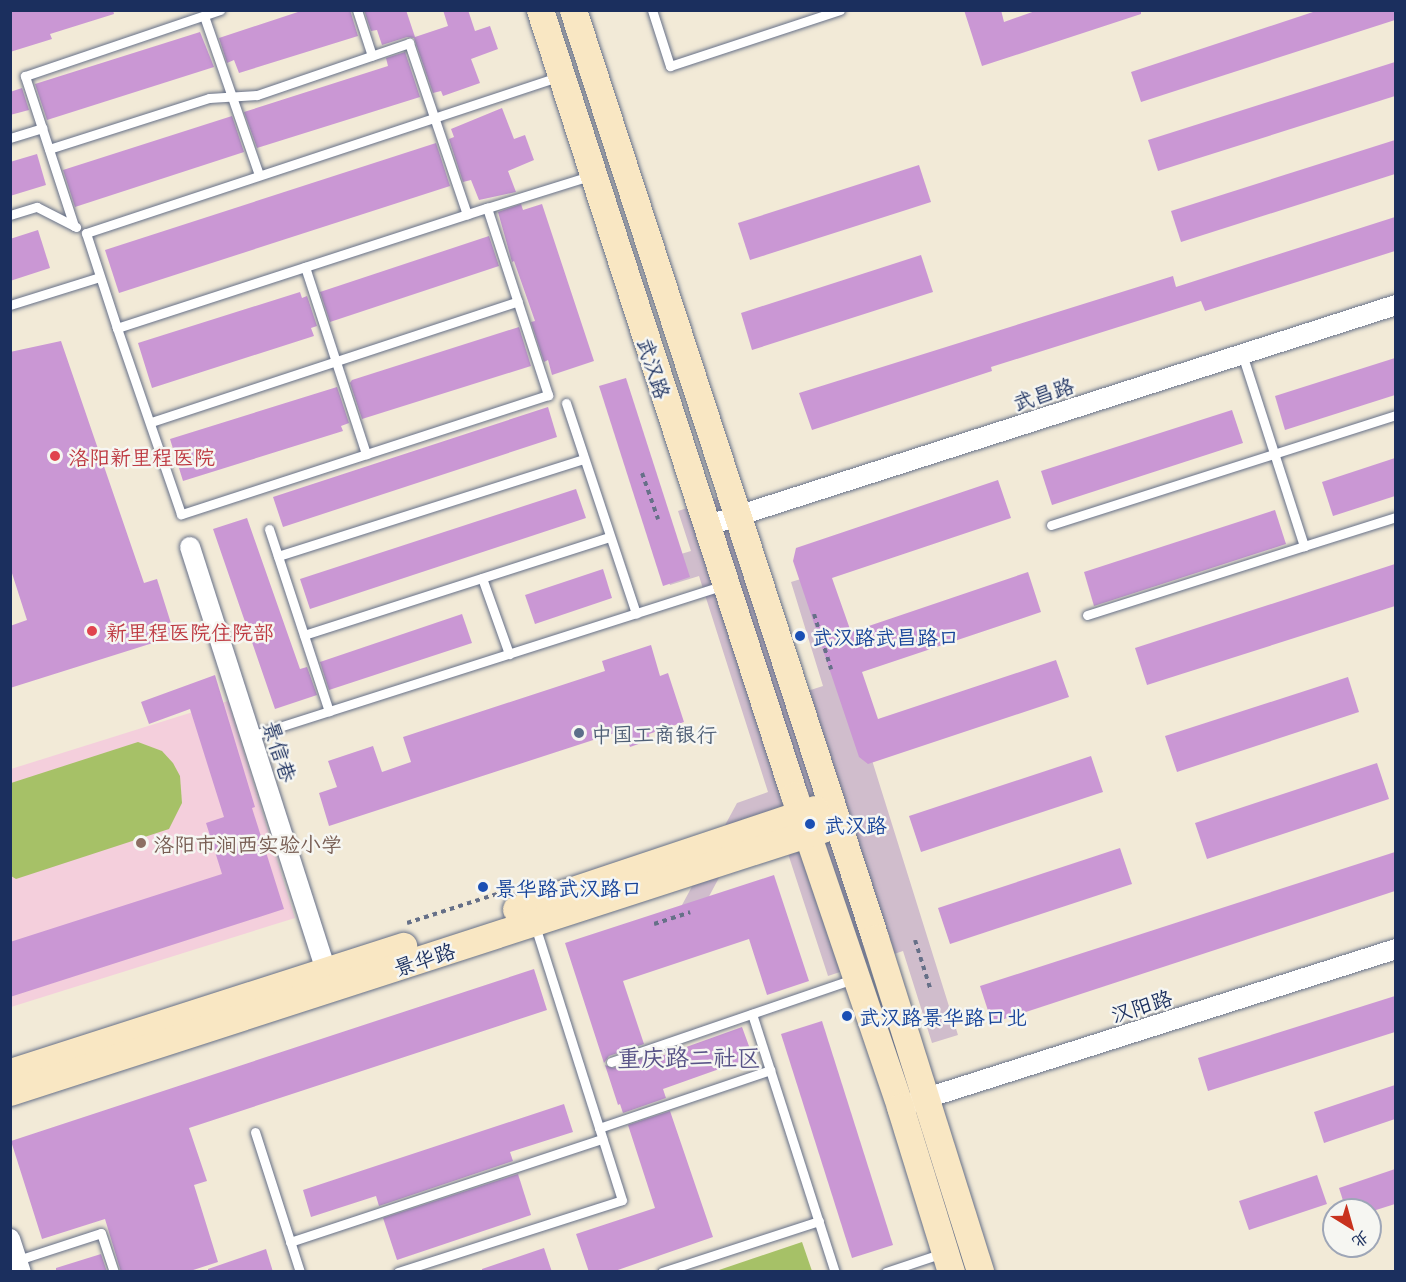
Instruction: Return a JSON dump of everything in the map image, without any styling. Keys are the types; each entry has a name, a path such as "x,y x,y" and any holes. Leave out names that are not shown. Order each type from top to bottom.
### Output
{"main road":[{"name":"武汉路","path":"540,10 803,824 900,1107 948,1262"},
{"name":"武汉路","path":"573,10 980,1272"},
{"name":"景华路","path":"10,1072 524,906 834,814"},
{"name":"景华路","path":"10,1092 524,906"}],"street":[{"name":"武昌路","path":"706,526 1395,305"},
{"name":"景信巷","path":"190,547 326,970"},
{"name":"汉阳路","path":"900,1107 1395,949"},
{"path":"10,1239 19,1266"}],"lane":[{"path":"74,226 25,76 220,10"},
{"path":"357,10 372,56"},
{"path":"652,10 670,66 840,10"},
{"path":"204,16 259,175"},
{"path":"49,149 209,98 257,96 409,43 467,214"},
{"path":"86,233 560,76"},
{"path":"10,138 42,128"},
{"path":"117,328 592,175"},
{"path":"10,215 37,207 86,233 181,514 548,394 487,208"},
{"path":"305,267 366,454"},
{"path":"10,304 100,277"},
{"path":"151,422 518,302"},
{"path":"1242,354 1304,546"},
{"path":"566,403 636,614"},
{"path":"1051,525 1395,415"},
{"path":"278,556 584,459"},
{"path":"1088,615 1395,517"},
{"path":"269,529 329,711"},
{"path":"304,635 610,537"},
{"path":"482,578 509,654"},
{"path":"251,736 725,585"},
{"path":"398,1272 622,1200 524,906"},
{"path":"611,1062 856,978"},
{"path":"752,1014 835,1272"},
{"path":"599,1128 770,1070"},
{"path":"255,1132 300,1272"},
{"path":"290,1242 602,1139"},
{"path":"662,1272 819,1221"},
{"path":"19,1266 101,1233 114,1272"},
{"path":"886,1272 948,1262"}],"path":[{"path":"642,473 658,519"},
{"path":"814,614 831,669"},
{"path":"399,926 524,906"},
{"path":"654,924 690,912"},
{"path":"915,940 931,991"}],"shaded area":[{"path":"629,466 681,554 691,551 678,511 717,498 796,734 798,694 823,686 791,582 814,575 958,1035 932,1043 903,951 828,976 776,817 746,827 697,919 682,905 737,803 768,792 699,576 670,585"},
{"name":"洛阳市涧西实验小学","path":"228,701 295,918 11,1007 11,769"}],"green space":[{"path":"138,742 162,751 173,763 180,776 182,803 169,829 16,879 11,876 11,783"},
{"path":"802,1242 812,1271 716,1271"}],"building":[{"path":"10,10 113,10 114,14 50,34 52,39 10,52"},
{"path":"304,10 350,10 358,36 239,73 234,60 227,63 219,38"},
{"path":"364,10 406,10 415,37 448,26 443,10 468,10 475,31 490,26 498,49 471,59 480,83 443,96 441,91 433,93 414,38 407,37 382,45 377,30 371,31"},
{"path":"964,10 1001,10 1004,22 1038,10 1141,10 1141,14 982,66"},
{"path":"1319,10 1395,10 1395,20 1141,102 1131,72"},
{"path":"200,32 214,67 47,120 35,84"},
{"path":"405,52 420,97 257,148 244,112 388,66 386,58"},
{"path":"1395,62 1395,96 1158,171 1148,140"},
{"path":"22,88 29,110 10,115 10,92"},
{"path":"502,108 514,139 525,135 534,160 508,171 516,192 479,200 471,180 463,182 449,139 454,137 451,129"},
{"path":"232,116 244,152 75,207 63,170"},
{"path":"1395,140 1395,174 1181,242 1171,211"},
{"path":"436,143 450,186 119,293 105,250"},
{"path":"37,154 46,185 10,196 10,162"},
{"path":"919,165 931,202 750,260 738,223"},
{"path":"521,204 523,210 542,204 594,361 552,375 548,360 544,362 531,322 535,321 514,261 512,262 498,212"},
{"path":"1395,217 1395,251 1205,311 1201,301 991,367 992,371 812,430 799,393 1173,276 1176,287"},
{"path":"38,230 50,268 10,281 10,239"},
{"path":"489,236 499,266 330,322 320,292"},
{"path":"921,255 933,292 752,350 741,313"},
{"path":"300,292 302,298 307,296 317,326 311,328 314,336 152,388 138,343"},
{"path":"519,327 531,366 362,419 350,383 352,380"},
{"name":"洛阳新里程医院","path":"61,341 144,583 157,579 175,636 10,688 10,626 27,620 10,567 10,352"},
{"path":"1395,358 1395,395 1285,430 1275,396"},
{"path":"626,378 690,577 663,586 599,386"},
{"path":"337,387 349,423 341,426 343,431 183,481 170,439"},
{"path":"548,407 557,437 283,527 273,497"},
{"path":"1232,410 1243,443 1052,505 1041,471"},
{"path":"1395,458 1395,496 1333,516 1322,482"},
{"path":"998,480 1011,518 832,578 851,632 1028,572 1041,612 862,672 878,719 1056,660 1069,697 868,764 859,757 793,561 796,548"},
{"path":"576,489 586,518 310,609 300,579"},
{"path":"1275,510 1286,544 1094,606 1084,572"},
{"path":"247,518 300,669 307,667 317,695 275,709 213,529"},
{"path":"1395,564 1395,606 1147,685 1135,648"},
{"path":"603,569 612,598 535,624 525,595"},
{"path":"462,614 472,643 329,690 320,662"},
{"path":"651,645 660,676 668,673 684,722 649,734 650,740 630,747 624,730 329,826 319,793 337,787 328,761 373,746 382,772 411,762 403,737 605,671 602,661"},
{"path":"215,675 255,807 252,808 284,909 10,997 10,942 222,874 206,823 224,817 190,709 149,724 141,702"},
{"path":"1348,677 1359,712 1177,772 1165,736"},
{"path":"1091,756 1103,792 921,852 909,816"},
{"path":"1377,763 1389,799 1207,859 1195,823"},
{"path":"1120,848 1132,884 950,944 938,908"},
{"path":"1395,852 1395,891 992,1023 980,986"},
{"path":"774,875 809,981 767,995 749,939 623,981 644,1044 609,1056 604,1063 565,943"},
{"path":"534,969 547,1010 189,1128 207,1181 194,1185 218,1262 187,1272 121,1272 105,1219 42,1239 11,1141"},
{"path":"1395,996 1395,1032 1208,1091 1198,1058"},
{"path":"822,1021 893,1245 852,1258 781,1034"},
{"path":"742,1027 753,1057 663,1089 666,1098 623,1113 620,1104 618,1105 605,1065 613,1068 648,1056 650,1060"},
{"path":"1395,1085 1395,1119 1324,1143 1314,1112"},
{"path":"564,1104 573,1132 510,1152 513,1161 379,1206 376,1196 311,1217 303,1190"},
{"path":"670,1111 713,1237 612,1272 589,1272 576,1234 655,1208 628,1125"},
{"path":"1395,1169 1395,1204 1382,1208 1382,1198 1342,1198 1339,1188"},
{"path":"518,1174 531,1215 397,1260 383,1218"},
{"path":"1317,1175 1325,1198 1322,1198 1322,1206 1249,1230 1239,1201"},
{"path":"544,1248 552,1272 482,1272 482,1269"},
{"path":"266,1249 273,1272 208,1272 208,1269"},
{"path":"101,1254 107,1272 56,1272 56,1268"}],"place":[{"name":"洛阳新里程医院","path":"55,456"},
{"name":"新里程医院住院部","path":"92,631"},
{"name":"武汉路武昌路口","path":"800,636"},
{"name":"中国工商银行","path":"579,733"},
{"name":"武汉路","path":"810,824"},
{"name":"洛阳市涧西实验小学","path":"141,843"},
{"name":"景华路武汉路口","path":"483,887"},
{"name":"武汉路景华路口北","path":"847,1016"}],"district":[{"name":"重庆路二社区","path":"689,1057"}]}
